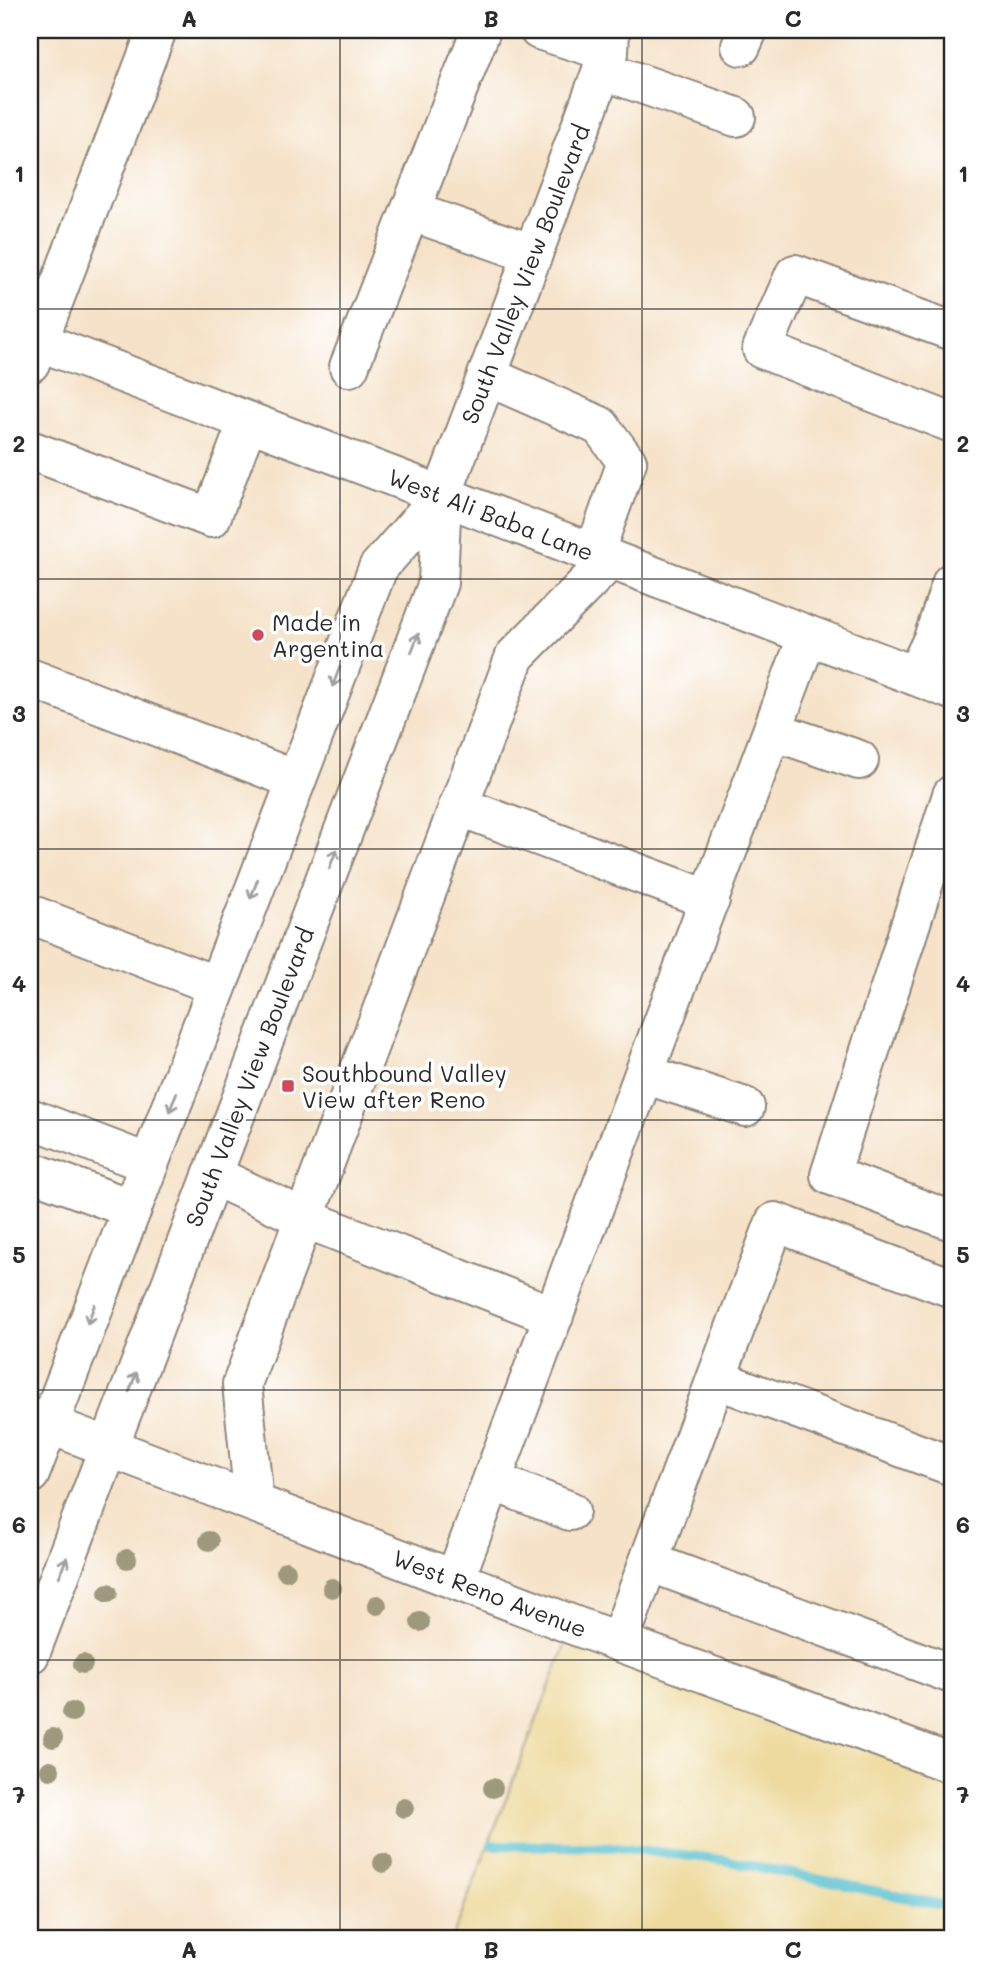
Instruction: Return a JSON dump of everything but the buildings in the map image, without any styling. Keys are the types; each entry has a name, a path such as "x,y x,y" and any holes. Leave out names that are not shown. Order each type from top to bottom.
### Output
{"main road":[{"path":"32,348 157,30"},
{"path":"349,367 481,30"},
{"path":"539,30 613,45 736,117"},
{"name":"South Valley View Boulevard","path":"30,1654 438,583 442,495 613,45"},
{"path":"410,211 533,254"},
{"path":"952,331 795,274 762,349 952,423"},
{"name":"West Ali Baba Lane","path":"32,348 248,421 952,690"},
{"path":"254,1502 242,1384 515,656 602,557 627,462 600,426 487,376"},
{"path":"30,450 211,518 248,421"},
{"name":"South Valley View Boulevard","path":"30,1474 39,1420 132,1209 378,568 442,495"},
{"path":"915,676 933,639 952,582"},
{"path":"455,1579 808,635"},
{"path":"30,678 296,780"},
{"path":"772,732 859,760"},
{"path":"951,803 830,1175 952,1221"},
{"path":"458,806 710,900"},
{"path":"30,914 217,986"},
{"path":"645,1074 745,1107"},
{"path":"30,1118 149,1164"},
{"path":"212,1175 304,1218 554,1316"},
{"path":"33,1181 132,1209"},
{"path":"619,1642 775,1222 952,1289"},
{"path":"716,1379 952,1466"},
{"name":"West Reno Avenue","path":"39,1420 619,1642 952,1765"},
{"path":"492,1481 570,1511"},
{"path":"649,1562 952,1674"}],"sand":[{"path":"573,1625 952,1764 952,1939 452,1939"}],"waterway":[{"path":"492,1845 616,1847 724,1860 952,1907"}],"place":[{"name":"Made in Argentina","path":"258,635"},
{"name":"Southbound Valley View after Reno","path":"288,1086"}]}
